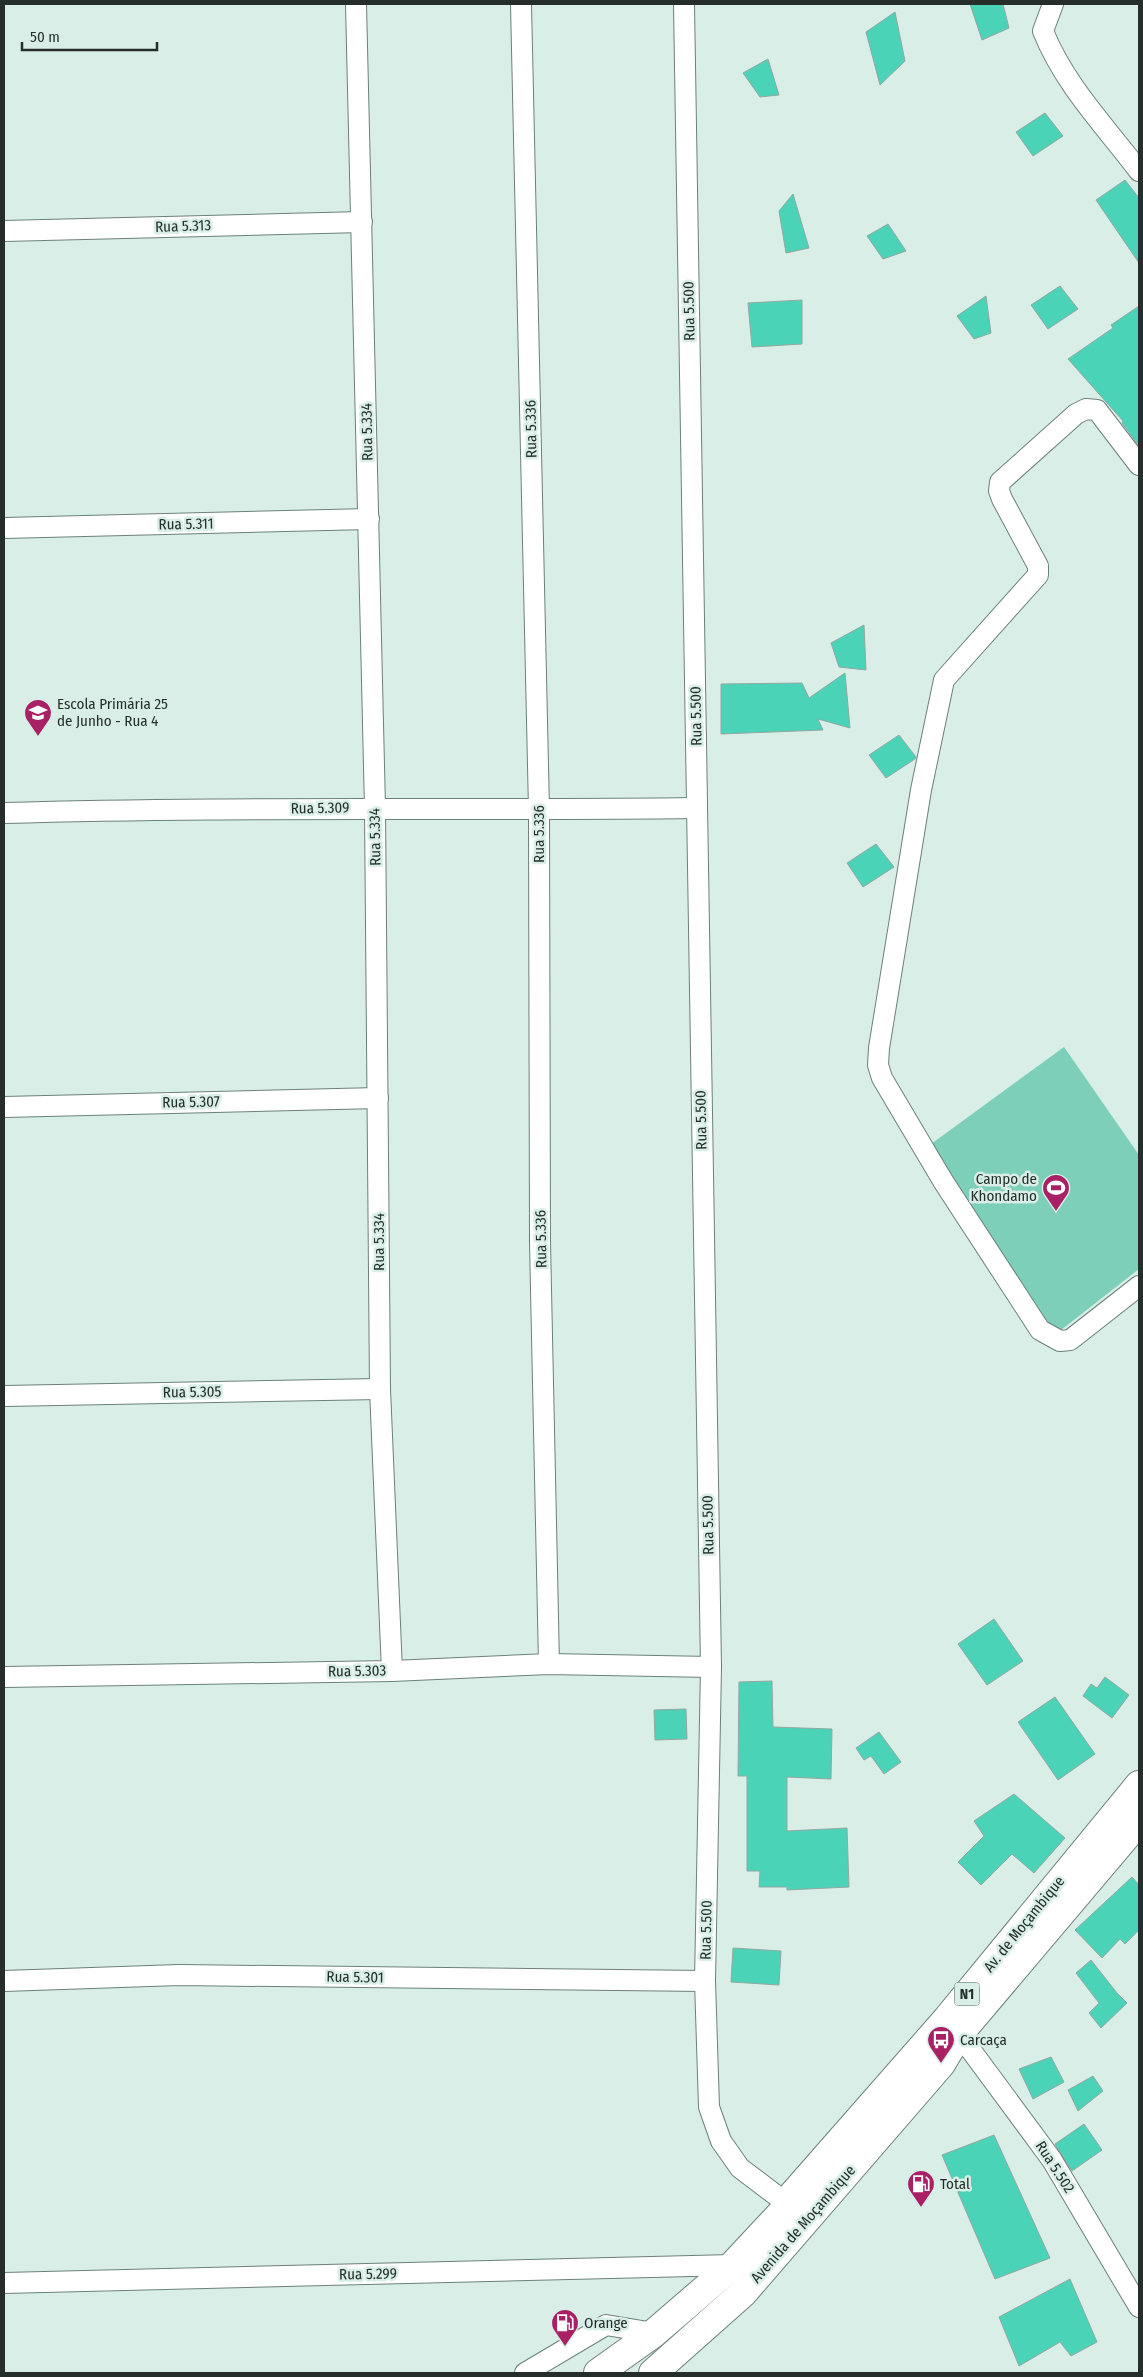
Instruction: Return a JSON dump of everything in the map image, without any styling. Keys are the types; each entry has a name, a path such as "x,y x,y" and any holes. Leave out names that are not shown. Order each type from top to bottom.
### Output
{"highway":[{"name":"Av. de Moçambique","path":"789,2202 947,2019 1139,1785"},
{"name":"Av. de Moçambique","path":"941,2064 960,2034 1137,1830"},
{"name":"Avenida de Moçambique","path":"655,2373 743,2293 941,2064"},
{"name":"Avenida de Moçambique","path":"598,2373 654,2333 733,2265 789,2202"}],"street":[{"name":"Rua 5.334","path":"356,4 375,808 380,1389 392,1671"},
{"name":"Rua 5.336","path":"521,4 539,810 540,1242 549,1664"},
{"name":"Rua 5.500","path":"684,4 711,1667 705,1981 709,2107 721,2141 740,2168 789,2202"},
{"path":"1053,4 1043,30 1053,54 1065,75 1139,171"},
{"name":"Rua 5.313","path":"4,231 362,222"},
{"path":"1139,466 1098,410 1086,409 1076,414 1000,482 999,491 1002,499 1038,566 1038,575 944,680 921,790 879,1048 878,1065 882,1078 943,1181 1040,1330 1060,1341 1070,1340 1139,1286"},
{"name":"Rua 5.311","path":"4,528 368,519"},
{"name":"Rua 5.309","path":"4,813 375,808 539,810 697,808"},
{"name":"Rua 5.307","path":"4,1107 378,1098"},
{"name":"Rua 5.305","path":"4,1396 380,1389"},
{"name":"Rua 5.303","path":"4,1677 392,1671 549,1664 711,1667"},
{"name":"Rua 5.301","path":"4,1981 179,1975 705,1981"},
{"name":"Rua 5.502","path":"960,2034 1052,2160 1139,2307"},
{"name":"Rua 5.299","path":"4,2283 733,2265"},
{"path":"525,2373 606,2325 654,2333"}],"green space":[{"name":"Campo de Khondamo","path":"1064,1047 1139,1155 1139,1269 1056,1334 927,1147"}],"building":[{"path":"970,4 1003,4 1009,28 982,40"},
{"path":"895,12 905,61 880,85 866,32"},
{"path":"768,59 779,95 760,97 743,73"},
{"path":"1045,113 1063,136 1033,156 1016,132"},
{"path":"1125,180 1139,198 1139,263 1096,200"},
{"path":"793,194 809,248 786,253 779,211"},
{"path":"888,224 906,251 883,259 867,236"},
{"path":"1060,286 1078,309 1048,329 1031,305"},
{"path":"986,296 991,333 974,339 957,316"},
{"path":"802,300 802,344 752,347 748,303"},
{"path":"1139,306 1139,446 1122,423 1123,421 1068,359 1113,328 1111,325"},
{"path":"864,625 866,670 839,667 831,643"},
{"path":"845,673 850,728 818,719 823,730 721,734 721,684 802,683 809,698"},
{"path":"899,735 916,757 886,778 869,755"},
{"path":"876,844 894,867 863,887 847,863"},
{"path":"994,1619 1023,1661 987,1685 958,1644"},
{"path":"1105,1677 1129,1695 1112,1718 1083,1696 1091,1684 1097,1688"},
{"path":"772,1681 773,1727 832,1729 831,1779 787,1777 787,1831 847,1828 849,1887 787,1890 787,1887 759,1887 760,1871 747,1871 747,1776 738,1776 739,1682"},
{"path":"1055,1697 1095,1754 1058,1780 1018,1722"},
{"path":"686,1709 687,1739 655,1740 654,1710"},
{"path":"879,1732 901,1762 884,1774 871,1756 864,1760 856,1748"},
{"path":"1014,1794 1065,1838 1034,1873 1012,1854 981,1885 958,1862 984,1836 974,1821"},
{"path":"1132,1877 1139,1885 1139,1930 1125,1944 1120,1939 1102,1958 1075,1930"},
{"path":"733,1948 781,1951 779,1985 731,1982"},
{"path":"1091,1960 1127,2003 1101,2028 1089,2013 1099,2003 1076,1973"},
{"path":"1051,2057 1064,2082 1033,2099 1019,2069"},
{"path":"1093,2076 1103,2091 1078,2111 1068,2090"},
{"path":"1084,2124 1102,2150 1072,2171 1055,2144"},
{"path":"994,2135 1050,2258 995,2279 942,2155"},
{"path":"1070,2279 1097,2342 1071,2356 1060,2342 1019,2366 999,2317"}],"place":[{"name":"Escola Primária 25 de Junho - Rua 4","path":"38,737"},
{"name":"Campo de Khondamo","path":"1056,1212"},
{"name":"Carcaça","path":"941,2064"},
{"name":"Total","path":"921,2208"},
{"name":"Orange","path":"565,2347"}]}
